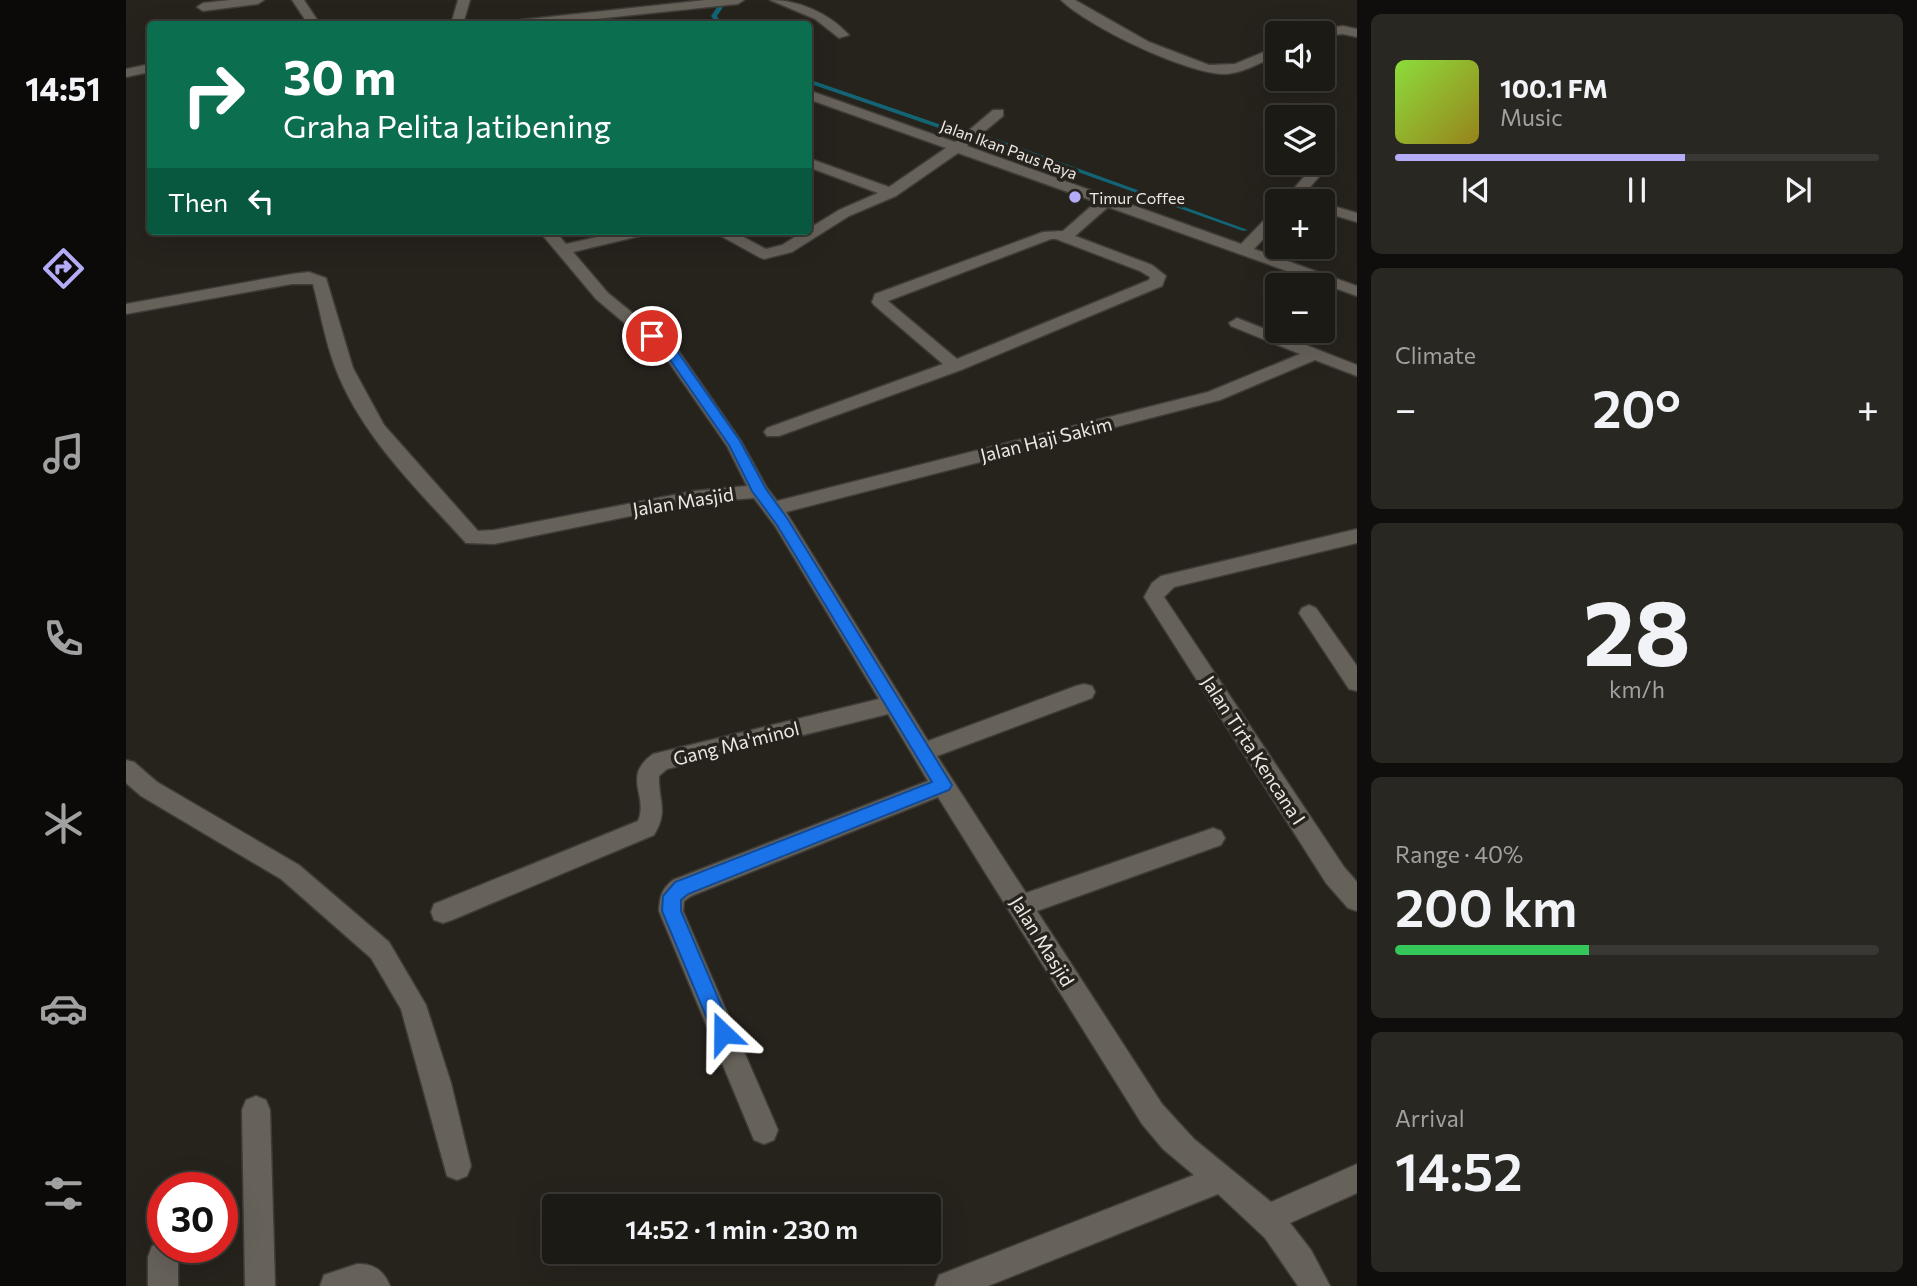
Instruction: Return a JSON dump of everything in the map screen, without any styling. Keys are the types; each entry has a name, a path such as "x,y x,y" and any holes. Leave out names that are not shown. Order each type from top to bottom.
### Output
{"street":[{"path":"201,8 258,0"},
{"path":"298,0 312,21"},
{"path":"458,21 464,0"},
{"path":"776,0 819,16 843,35"},
{"path":"1067,0 1170,56 1214,69 1236,68 1265,56"},
{"path":"551,21 698,7 729,1"},
{"path":"1335,31 1357,33"},
{"path":"126,73 147,69"},
{"name":"Jalan Ikan Paus Raya","path":"812,95 965,141 1105,202 1252,242 1357,291"},
{"path":"812,234 844,214 891,193 965,141 998,113"},
{"path":"812,163 891,193"},
{"path":"1304,189 1315,175"},
{"path":"1066,236 1105,202"},
{"path":"1335,211 1357,218"},
{"path":"1252,242 1265,228"},
{"path":"550,235 602,296 672,354 735,444 760,491"},
{"path":"562,250 626,235"},
{"path":"728,235 764,254 772,254 787,249 810,235"},
{"path":"773,432 955,366 1156,283 1158,276 1146,268 1066,236 1048,235 881,297 880,302 955,366"},
{"name":"Jalan Masjid","path":"126,309 292,279 309,277 320,281 344,368 376,428 472,538 494,537 694,497 760,491 943,785 1166,1134 1182,1151 1222,1179 1266,1219 1297,1252 1315,1286"},
{"path":"1237,323 1357,371"},
{"name":"Jalan Haji Sakim","path":"773,509 1214,396 1315,354"},
{"name":"Jalan Tirta Kencana I","path":"1357,536 1168,581 1159,588 1154,597 1335,875 1357,900"},
{"path":"1308,613 1357,683"},
{"path":"923,751 1084,692"},
{"name":"Gang Ma'minol","path":"443,912 646,828 653,816 646,774 651,766 661,761 894,704"},
{"path":"126,769 149,789 290,872 380,950 413,1005 437,1083 457,1166"},
{"path":"765,1130 671,911 672,896 682,888 943,785"},
{"path":"1021,906 1213,838"},
{"path":"256,1110 260,1286"},
{"path":"1266,1219 1357,1178"},
{"path":"950,1286 1222,1179"},
{"path":"335,1286 363,1278 372,1280 375,1286"}],"waterway":[{"path":"717,21 714,16 725,0"},
{"path":"812,82 958,133 986,137 1245,230"}],"place":[{"name":"Timur Coffee","path":"1075,197"}],"route":[{"path":"652,336 672,354 735,444 760,491 782,522 943,785 676,891 672,896 671,911 723,1033"}]}
